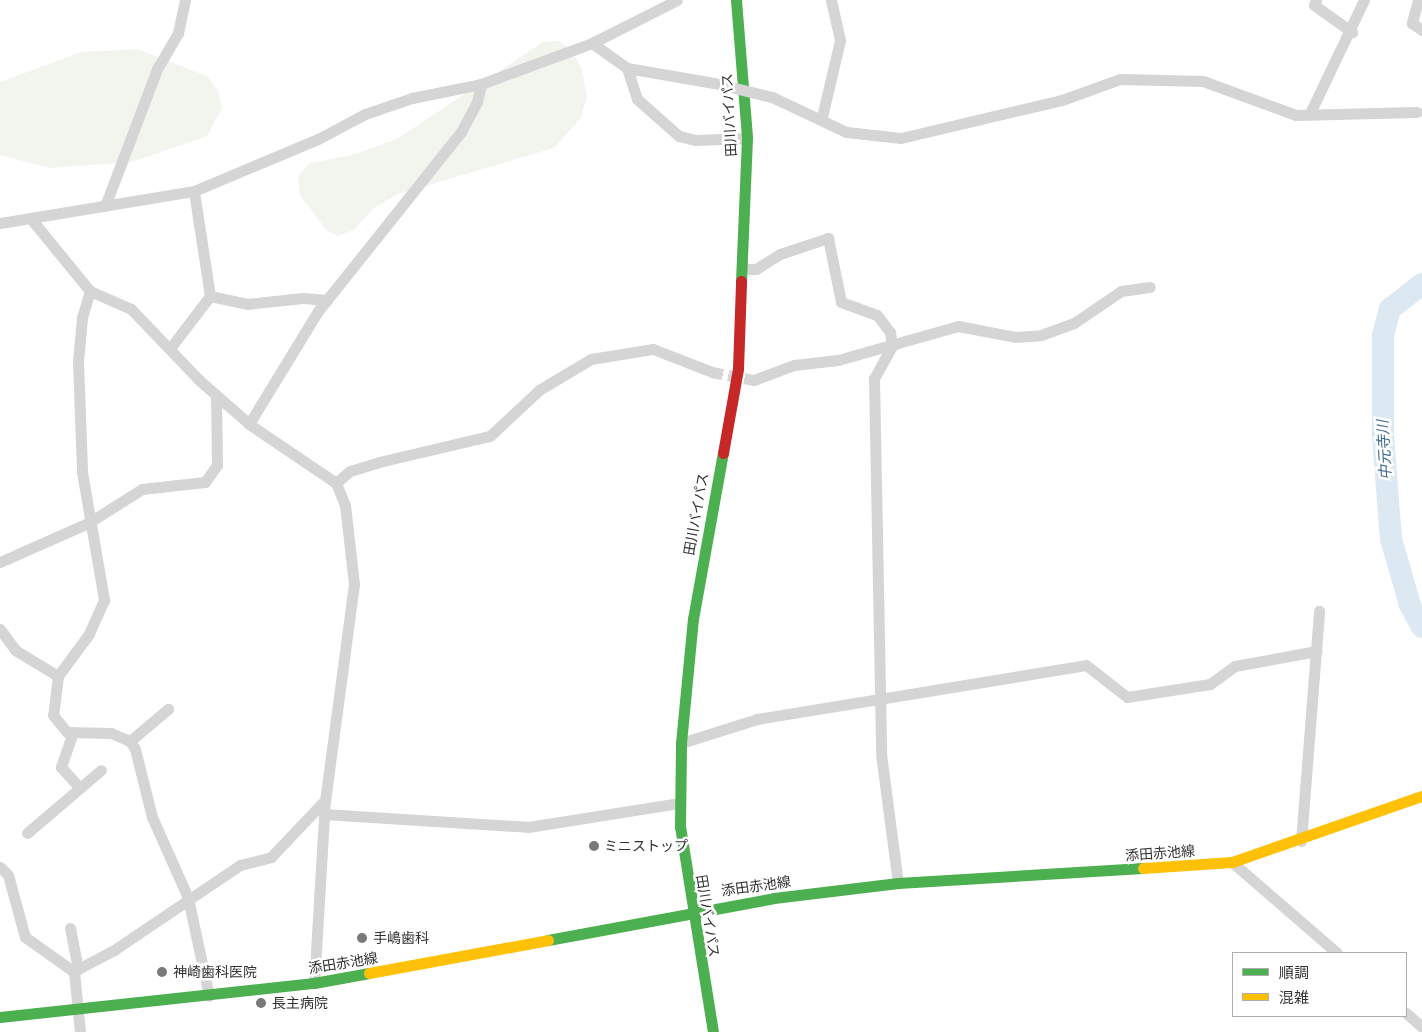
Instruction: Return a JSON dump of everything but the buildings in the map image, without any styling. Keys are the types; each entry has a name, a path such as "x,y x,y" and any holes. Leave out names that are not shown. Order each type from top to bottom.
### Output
{"main road":[{"name":"田川バイパス","path":"714,1032 690,912 680,803 681,743 693,619 738,369 747,138 736,0"},
{"name":"添田赤池線","path":"0,1017 80,1011 314,983 690,912 898,883 1232,862 1301,841 1422,796"}],"street":[{"path":"105,206 157,69 178,33 185,0"},
{"path":"0,223 32,220 194,191 318,139 365,114 412,98 481,84 592,43 677,0"},
{"path":"822,117 840,40 831,0"},
{"path":"1311,111 1352,32 1364,0"},
{"path":"1418,0 1412,23 1422,30"},
{"path":"1312,2 1352,32"},
{"path":"592,43 626,68 714,83 772,97 822,117 846,132 901,138 1062,100 1120,79 1203,81 1296,114 1311,111 1417,112"},
{"path":"626,68 637,99 678,136 695,140 747,138"},
{"path":"249,424 327,300 461,132 478,102 481,84"},
{"path":"170,347 210,296 194,191"},
{"path":"32,220 90,292 131,309 216,395 249,424 336,483 350,526 354,584 325,800 314,983"},
{"path":"742,269 756,269 780,254 828,238 841,302 877,316 890,332 892,346 874,378 881,754 898,883"},
{"path":"754,380 794,365 892,346 958,326 1015,337 1041,336 1074,323 1121,291 1150,287"},
{"path":"90,292 82,318 78,361 88,523 101,567 104,600 89,634 58,676 53,715 58,725 73,732 111,733 130,741"},
{"path":"210,296 247,304 303,298 327,300"},
{"path":"336,483 350,471 379,462 490,436 539,390 591,359 653,350 712,372"},
{"path":"0,562 88,523 142,489 205,482 218,465 216,395"},
{"path":"1301,841 1319,611"},
{"path":"0,629 15,650 58,676"},
{"path":"681,743 756,719 1086,665 1127,697 1210,684 1235,666 1317,651"},
{"path":"130,741 168,709"},
{"path":"73,732 61,767 80,788"},
{"path":"130,741 152,817 188,898 209,996"},
{"path":"27,833 101,770"},
{"path":"76,970 114,950 188,898 240,865 271,857 325,800"},
{"path":"324,814 528,827 680,803"},
{"path":"1232,862 1336,952"},
{"path":"0,866 8,875 25,937 76,970"},
{"path":"70,928 80,1011 80,1032"},
{"path":"1407,1014 1422,1027"}],"shaded area":[{"path":"559,41 572,51 582,70 587,97 580,119 554,148 398,194 374,208 354,230 338,236 327,231 300,195 298,176 310,163 352,155 397,139 543,42"},
{"path":"137,49 207,76 218,91 222,108 207,136 132,162 50,168 0,155 0,82 81,52"}],"waterway":[{"name":"中元寺川","path":"1422,284 1390,309 1383,336 1383,436 1391,539 1410,605 1422,627"}],"tunnel":[{"path":"712,372 754,380"}],"traffic: fast":[{"path":"736,0 747,138 741,281"},
{"path":"713,1032 680,827 681,743 693,619 723,453"},
{"path":"548,940 774,898 898,883 1143,868"},
{"path":"0,1017 314,983 369,973"}],"traffic: slow":[{"path":"1143,868 1232,862 1422,796"},
{"path":"369,973 548,940"}],"traffic: jam":[{"path":"723,453 738,369 741,281"}],"place":[{"name":"ミニストップ","path":"594,846"},
{"name":"手嶋歯科","path":"362,938"},
{"name":"神崎歯科医院","path":"162,972"},
{"name":"長主病院","path":"261,1003"}]}
